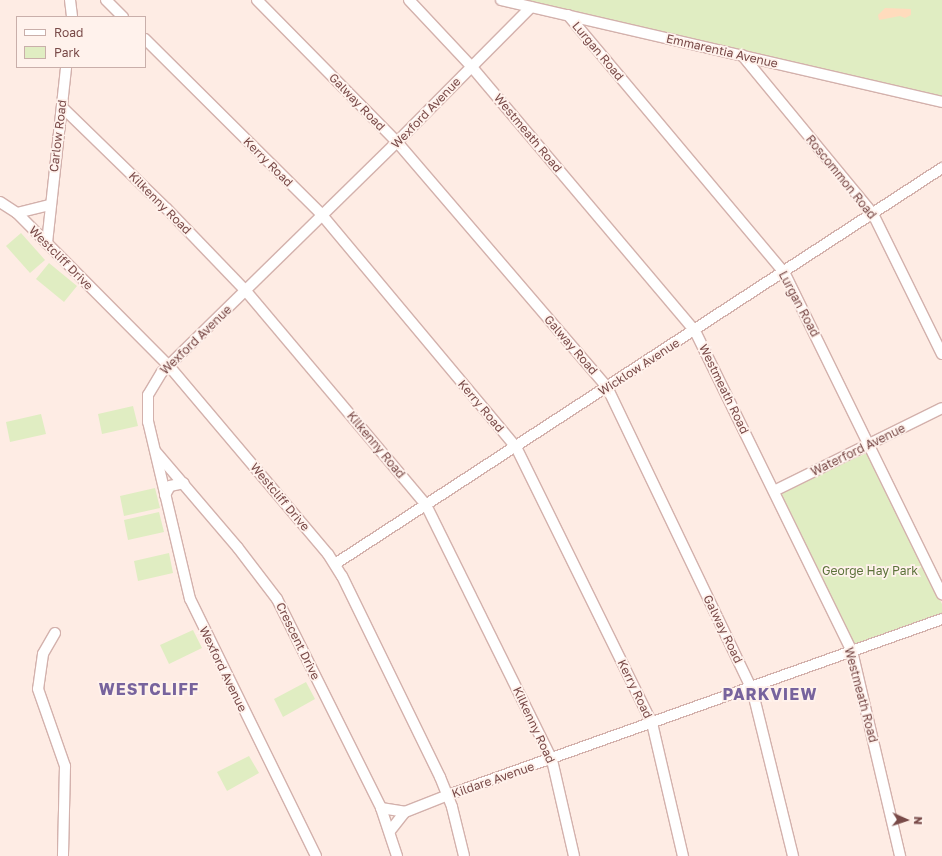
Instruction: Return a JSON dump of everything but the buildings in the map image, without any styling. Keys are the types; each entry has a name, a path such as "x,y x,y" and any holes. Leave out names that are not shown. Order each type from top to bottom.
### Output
{"street":[{"path":"70,0 72,16"},
{"path":"106,0 122,16"},
{"name":"Galway Road","path":"257,0 397,142 607,388 752,688 793,856"},
{"name":"Westmeath Road","path":"409,0 472,66 695,331 852,651 900,856"},
{"name":"Emmarentia Avenue","path":"501,0 942,102"},
{"name":"Wexford Avenue","path":"316,856 192,605 164,495 156,452 146,414 147,399 154,382 169,366 397,142 531,6"},
{"name":"Lurgan Road","path":"568,15 784,272 867,445 942,594"},
{"name":"Kerry Road","path":"146,40 322,215 516,447 652,723 683,856"},
{"name":"Roscommon Road","path":"742,55 873,214 942,354"},
{"name":"Carlow Road","path":"47,243 66,68"},
{"name":"Kilkenny Road","path":"62,107 167,209 246,291 426,505 552,760 574,856"},
{"name":"Wicklow Avenue","path":"335,564 695,331 942,168"},
{"name":"Westcliff Drive","path":"0,202 17,213 169,366 335,564 448,795 464,856"},
{"path":"17,213 50,205"},
{"name":"Waterford Avenue","path":"774,491 942,408"},
{"name":"Crescent Drive","path":"156,452 184,483 275,594 381,808 390,831 397,856"},
{"path":"164,495 170,486 184,483"},
{"name":"Kildare Avenue","path":"405,812 448,795 552,760 852,651 942,620"},
{"path":"55,633 43,654 38,689 65,766 63,856"},
{"path":"381,808 405,812 390,831"}],"green space":[{"path":"505,0 942,0 942,104"},
{"path":"21,233 45,260 30,273 6,246"},
{"path":"49,263 77,286 64,302 36,279"},
{"path":"133,406 138,426 102,434 98,414"},
{"path":"41,414 46,434 10,442 6,422"},
{"name":"George Hay Park","path":"867,453 942,604 942,614 853,650 776,493"},
{"path":"155,488 160,508 124,516 120,496"},
{"path":"159,512 164,532 128,540 124,520"},
{"path":"169,553 173,573 138,581 134,561"},
{"path":"193,630 202,648 169,664 160,645"},
{"path":"306,682 315,699 283,717 274,699"},
{"path":"249,756 259,773 227,791 217,772"}],"sand":[{"path":"885,8 911,9 911,15 905,18 900,16 879,20 878,15"}],"district":[{"name":"WESTCLIFF","path":"149,689"},
{"name":"PARKVIEW","path":"770,694"}]}
